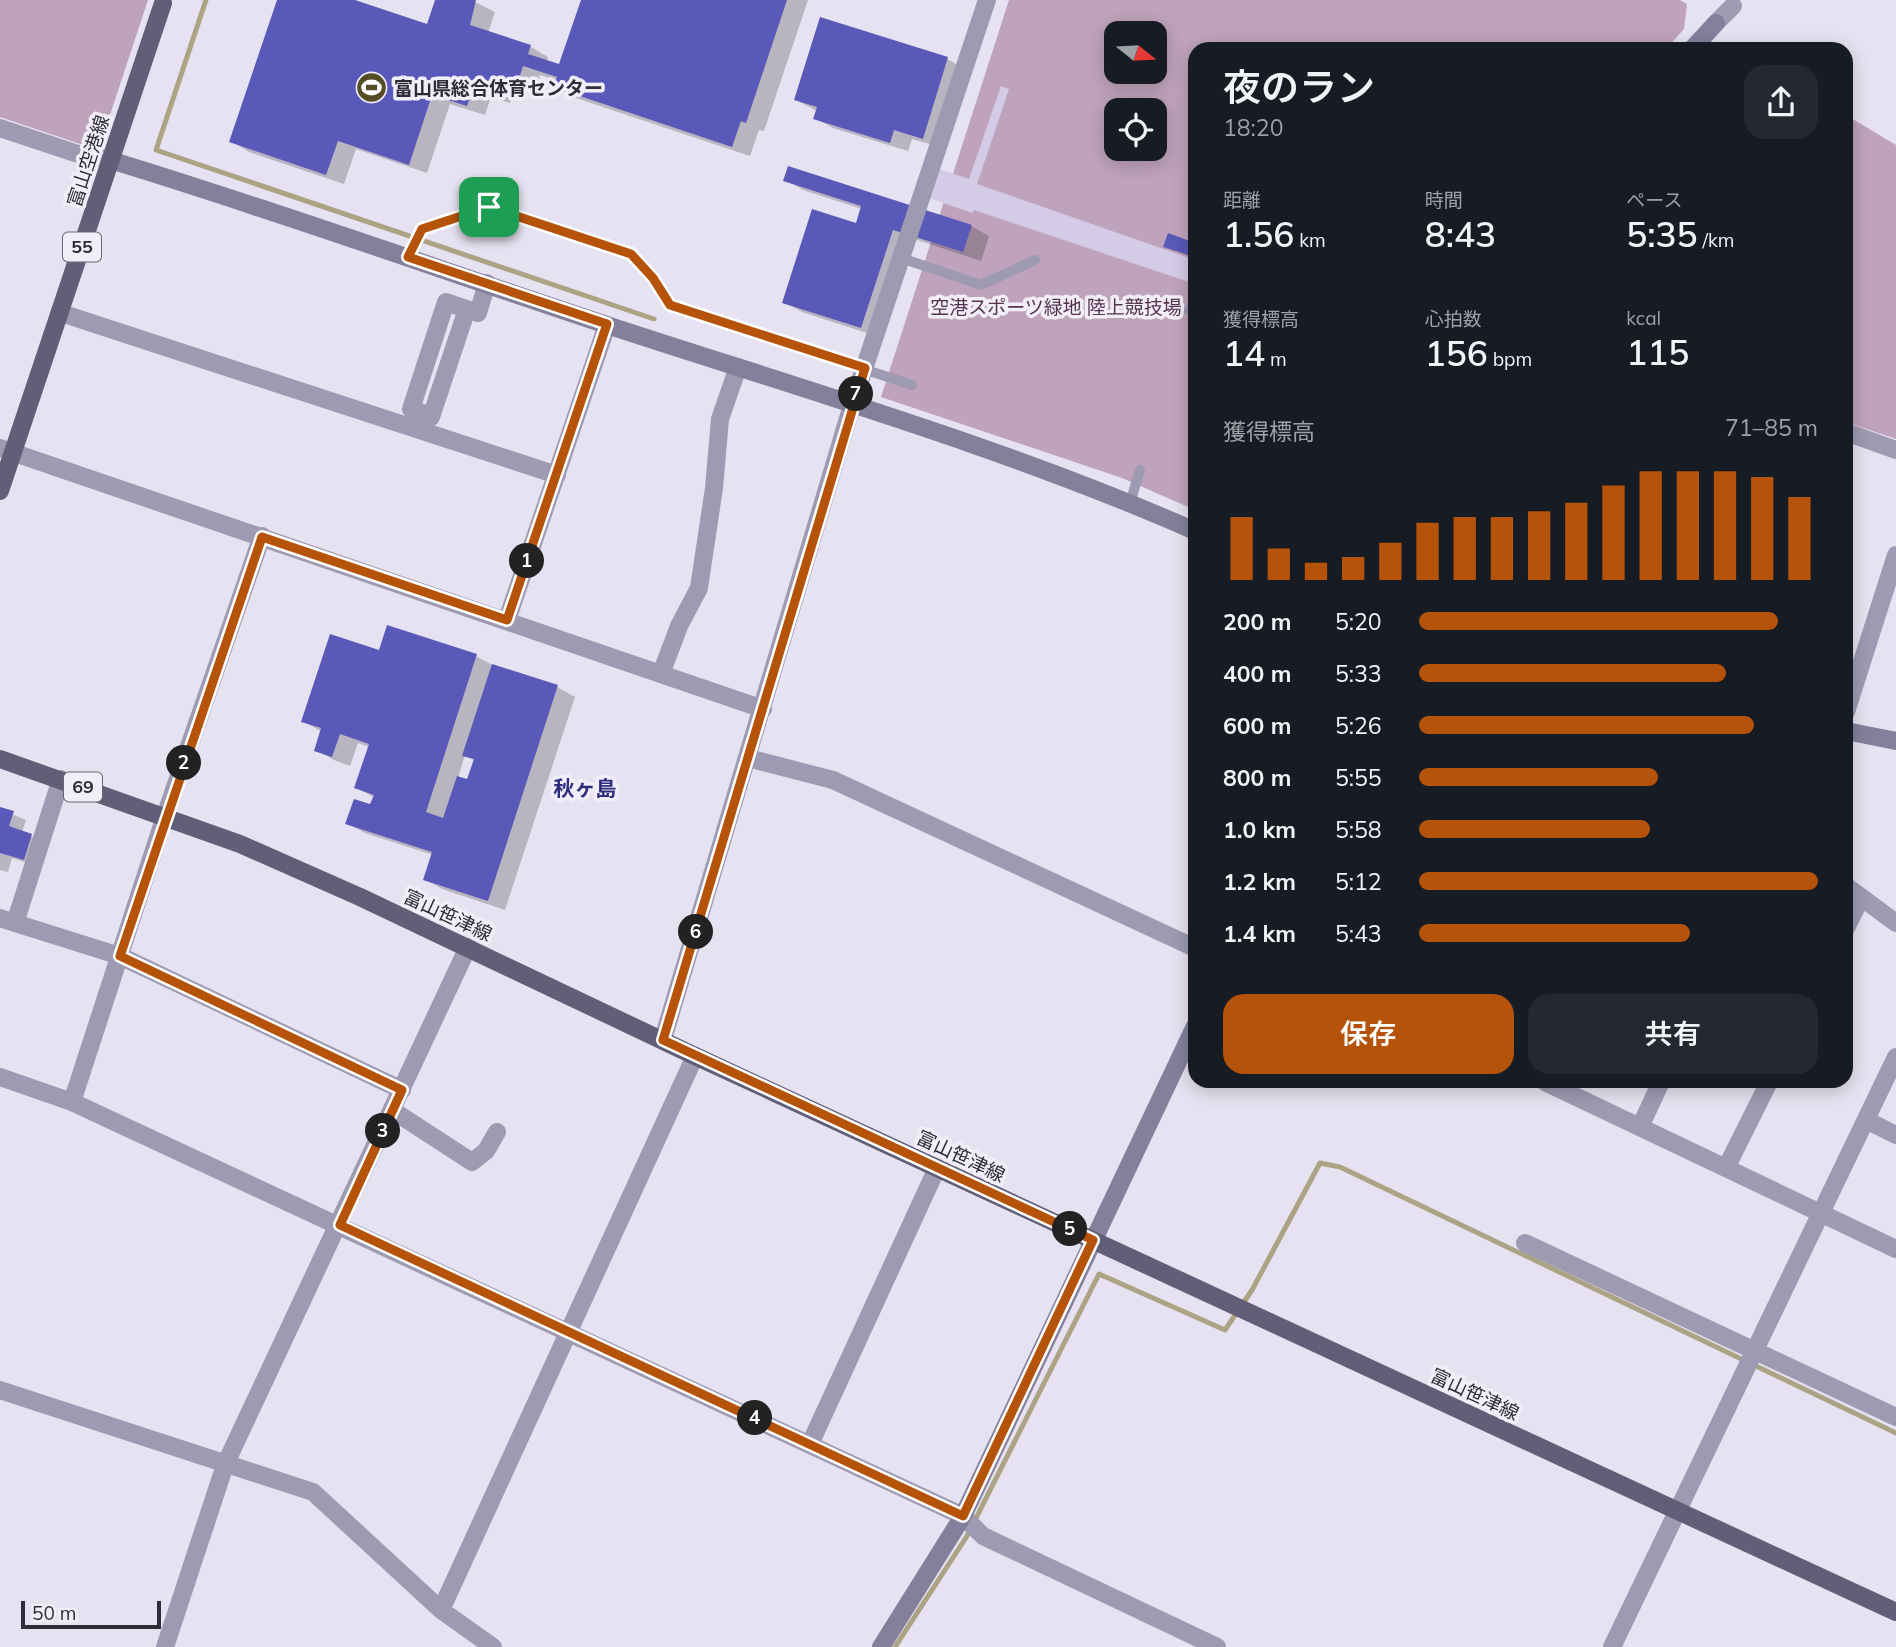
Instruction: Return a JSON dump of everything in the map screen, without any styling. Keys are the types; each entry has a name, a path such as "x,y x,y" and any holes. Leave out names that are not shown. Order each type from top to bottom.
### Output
{"main road":[{"name":"富山空港線","path":"0,491 7,451 61,313 163,1"},
{"name":"富山笹津線","path":"0,759 240,844 468,947 695,1056 1896,1612"}],"street":[{"path":"663,1040 852,405 984,1"},
{"path":"1698,42 1732,6"},
{"path":"0,128 75,153 110,160 276,211 414,243 487,284 852,405 1130,503 1188,528"},
{"path":"419,421 411,410 446,302 478,313 487,284"},
{"path":"61,313 419,421 557,475"},
{"path":"507,620 607,324"},
{"path":"661,674 679,626 699,588 714,488 720,419 738,367"},
{"path":"1853,435 1896,450"},
{"path":"7,451 762,709"},
{"path":"72,1102 165,816 262,537"},
{"path":"1853,690 1896,555"},
{"path":"1853,732 1896,741"},
{"path":"748,758 833,780 1188,945"},
{"path":"61,779 7,920 120,956 402,1090"},
{"path":"1853,892 1896,923"},
{"path":"1853,914 1861,898"},
{"path":"165,1647 225,1465 340,1225 468,947"},
{"path":"881,1647 963,1516 1188,1041"},
{"path":"441,1610 695,1056"},
{"path":"1612,1647 1675,1510 1896,1057"},
{"path":"0,1077 72,1102 810,1444 963,1516 983,1536 1217,1647"},
{"path":"1559,1088 1896,1249"},
{"path":"1640,1127 1658,1088"},
{"path":"1726,1168 1766,1088"},
{"path":"393,1110 472,1162 486,1151 497,1132"},
{"path":"1866,1120 1896,1135"},
{"path":"810,1444 937,1168"},
{"path":"1525,1243 1896,1417"},
{"path":"0,1390 313,1492 441,1610 493,1647"}],"lane":[{"path":"414,243 489,207 631,254 653,278 670,305 912,385"},
{"path":"901,258 981,285 1035,260"},
{"path":"1130,503 1140,470"}],"green space":[{"path":"0,0 148,0 101,142 92,148 0,117"},
{"name":"空港スポーツ緑地 陸上競技場","path":"1009,0 1680,0 1687,4 1684,29 1672,42 1188,42 1188,507 1122,478 881,397"},
{"path":"1853,119 1896,145 1896,439 1853,424"}],"shaded area":[{"path":"1001,86 1009,89 977,184 1188,258 1188,282 974,210 972,213 929,198 939,169 969,179"}],"building":[{"name":"富山県総合体育センター","path":"277,0 355,0 427,24 435,0 476,0 470,25 531,45 528,54 559,64 581,0 787,0 746,123 741,121 732,147 553,87 557,77 523,66 517,85 498,78 493,95 473,88 467,106 432,95 409,165 338,141 326,175 229,142"},
{"path":"820,17 948,57 923,139 894,130 890,143 813,119 817,107 794,100"},
{"path":"788,166 972,225 963,252 893,230 861,328 782,303 812,209 856,223 861,206 783,181"},
{"path":"1168,233 1188,240 1188,255 1163,247"},
{"path":"387,625 477,654 426,812 443,818 457,776 467,779 474,759 462,756 492,664 558,685 488,901 423,880 432,852 345,824 354,799 370,804 374,795 354,788 369,744 340,734 332,757 314,751 321,728 301,722 330,634 379,650"},
{"path":"0,807 14,811 9,826 32,834 24,860 0,853"}],"waterway":[{"path":"206,0 156,150 654,319"},
{"path":"895,1647 967,1536 1099,1274 1225,1330 1252,1290 1320,1163 1340,1167 1896,1433"}],"place":[{"name":"富山県総合体育センター","path":"371,88"}],"district":[{"name":"秋ヶ島","path":"585,789"}],"route":[{"path":"489,207 631,254 653,278 670,305 865,368 663,1040 1093,1240 963,1516 340,1225 402,1090 120,956 165,816 262,537 507,620 607,324 408,257 413,241 422,229 489,207"}]}
